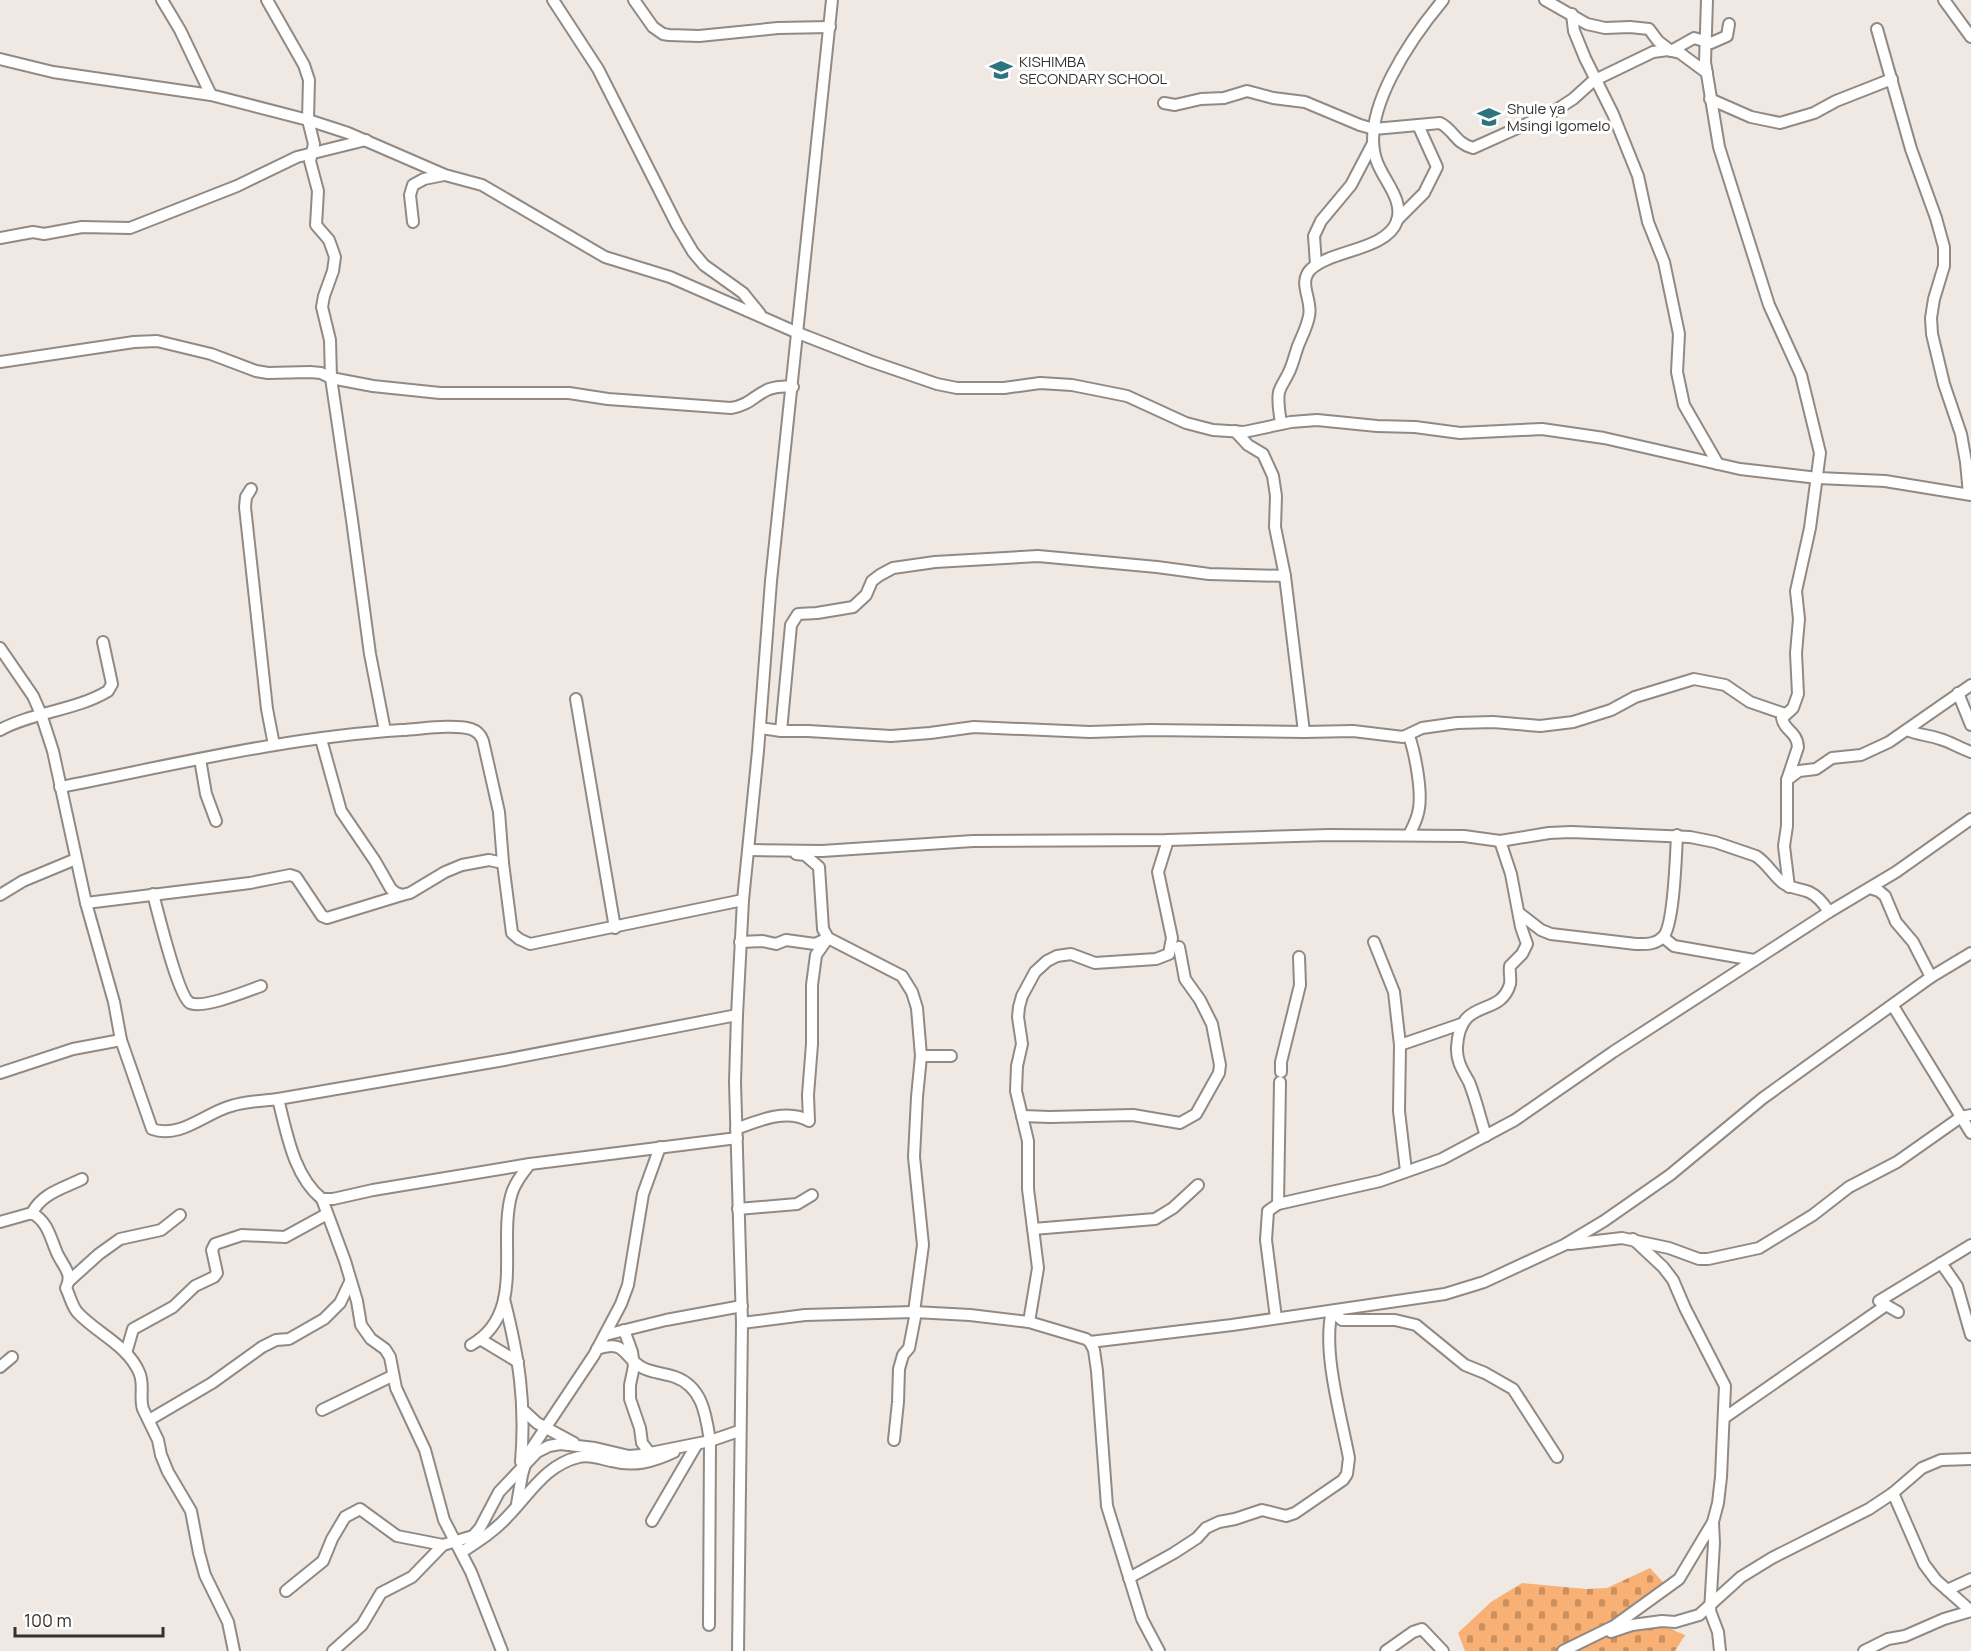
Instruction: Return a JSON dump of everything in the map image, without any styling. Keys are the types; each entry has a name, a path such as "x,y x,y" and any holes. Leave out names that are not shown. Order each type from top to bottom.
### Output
{"street":[{"path":"162,0 180,30 211,94"},
{"path":"267,0 307,74 310,89 308,120 313,137 310,161 318,191 316,225 329,240 335,257 322,307 330,340 331,378 369,654 385,731"},
{"path":"553,0 598,69 693,252 704,265 743,294 761,316"},
{"path":"634,0 653,27 669,35 699,36 747,30 830,27"},
{"path":"738,1651 742,1306 736,1133 740,942 771,581 832,0"},
{"path":"1316,265 1314,236 1321,220 1351,185 1372,145 1374,129 1395,68 1418,30 1443,0"},
{"path":"1545,0 1587,24 1605,28 1649,29 1658,41 1671,51 1686,56 1707,73"},
{"path":"1707,0 1705,41 1707,73 1710,99 1726,173 1761,283 1776,322 1796,360 1819,444 1818,478 1796,591 1799,619 1796,653 1798,694 1793,708 1785,714 1782,723 1793,732 1798,741 1787,780 1787,826 1784,846 1789,887"},
{"path":"1944,0 1971,38"},
{"path":"1572,15 1574,31 1638,176 1648,222 1664,262 1679,334 1677,372 1684,405 1718,464"},
{"path":"1164,104 1175,105 1202,99 1224,98 1247,91 1274,98 1305,102 1333,115 1374,129 1440,123 1446,126 1455,139 1473,148 1553,112 1595,80 1653,52 1671,51 1694,38 1711,43 1727,36 1729,24"},
{"path":"0,59 53,72 211,94 308,120 366,140 445,175 482,185 502,195 572,240 605,257 670,277 870,362 937,384 957,388 1004,387 1040,383 1072,385 1127,396 1199,428 1213,430 1244,432 1281,424 1330,421 1415,427 1460,433 1542,429 1604,438 1740,469 1818,478 1885,481 1970,495 1960,434 1944,384 1932,334 1931,318 1944,266 1944,247 1911,149 1877,29"},
{"path":"1710,99 1751,117 1780,123 1814,113 1836,101 1892,79"},
{"path":"1281,424 1279,393 1289,374 1311,310 1304,279 1306,274 1316,265 1377,240 1390,231 1397,220 1421,196 1437,167 1418,125"},
{"path":"0,238 33,232 44,234 82,227 130,228 215,195 312,152 366,140"},
{"path":"1372,145 1377,163 1394,195 1398,212 1397,220"},
{"path":"413,222 410,195 413,185 424,179 445,175"},
{"path":"0,362 134,342 157,341 225,358 256,371 321,373 331,378 373,386 440,393 569,393 608,399 731,408 743,405 766,388 793,387"},
{"path":"1235,431 1248,445 1263,454 1271,470 1275,489 1275,527 1286,576 1304,732"},
{"path":"252,489 246,497 244,507 267,709 274,745"},
{"path":"781,731 791,625 798,614 853,607 866,595 872,581 879,574 893,568 935,562 1038,556 1209,574 1286,576"},
{"path":"0,730 13,723 108,691 112,684 104,642"},
{"path":"0,648 33,696 53,751 86,903 114,1002 121,1040 152,1129 161,1132 180,1129 231,1106 504,1060 737,1015"},
{"path":"760,728 891,736 974,726 1090,732 1353,731 1403,737 1422,728 1457,723 1493,722 1540,726 1573,722 1611,710 1635,697 1694,680 1725,685 1750,702 1785,714"},
{"path":"1787,780 1799,771 1816,769 1832,758 1852,757 1868,752 1907,730 1971,685"},
{"path":"1958,693 1971,725"},
{"path":"576,699 615,928"},
{"path":"60,787 233,751 274,745 385,731 468,728 480,735 499,812 512,933 519,939 530,944 743,900"},
{"path":"1907,730 1919,735 1938,738 1956,748 1971,752"},
{"path":"1409,736 1415,759 1420,804 1417,819 1409,836"},
{"path":"321,739 341,811 391,889 402,895"},
{"path":"200,759 206,794 216,821"},
{"path":"1276,1318 1266,1240 1268,1211 1278,1203 1406,1172 1442,1159 1515,1120 1613,1052 1829,912 1870,888 1971,819"},
{"path":"749,850 822,851 973,841 1329,836 1464,836 1500,841 1571,832 1677,835 1701,838 1756,856 1764,861 1789,887 1809,891 1817,897 1829,912"},
{"path":"1519,913 1551,934 1646,944 1658,941 1663,937 1668,924 1675,881 1677,835"},
{"path":"1029,1322 1038,1268 1028,1189 1028,1141 1018,1103 1016,1084 1022,1044 1018,1017 1022,996 1037,969 1057,956 1071,954 1095,963 1156,959 1169,954 1172,938 1158,872 1168,840"},
{"path":"1400,1045 1461,1024 1470,1014 1494,1004 1508,989 1511,978 1510,966 1522,954 1527,944 1521,927 1511,874 1500,841"},
{"path":"778,851 805,855 819,867 823,929 828,938 902,976 912,992 917,1008 921,1056 916,1097 914,1157 923,1245 909,1348 903,1354 898,1369 898,1402 894,1440"},
{"path":"0,895 23,881 76,859"},
{"path":"86,903 250,883 294,875 322,915 327,918 410,893 462,864 489,860 503,863"},
{"path":"1870,888 1885,896 1896,922 1913,942 1931,977"},
{"path":"153,894 177,981 183,995 190,1002 201,1004 261,986"},
{"path":"1663,937 1674,946 1754,960"},
{"path":"740,942 763,941 776,944 786,940 815,944 828,938"},
{"path":"322,1199 333,1199 373,1190 530,1164 660,1147 736,1133 769,1117 802,1117 809,1121 812,985 816,955 828,938"},
{"path":"1374,942 1394,992 1400,1045 1399,1111 1406,1172"},
{"path":"1022,1116 1133,1115 1180,1123 1196,1114 1219,1073 1220,1065 1212,1024 1200,1000 1185,979 1179,947"},
{"path":"1090,1342 1445,1294 1464,1289 1564,1245 1604,1221 1670,1175 1763,1098 1931,977 1971,953"},
{"path":"1278,1203 1281,1062 1300,984 1299,957"},
{"path":"1893,1006 1966,1116 1971,1133"},
{"path":"1461,1024 1457,1047 1459,1063 1469,1083 1486,1136"},
{"path":"1,1070 73,1049 121,1040"},
{"path":"921,1056 951,1056"},
{"path":"278,1099 296,1160 306,1182 322,1199 345,1261 357,1301 361,1325 371,1339 385,1349 390,1357 392,1376 425,1450 442,1514 462,1552 502,1651"},
{"path":"1564,1245 1608,1238 1633,1239 1669,1248 1699,1259 1718,1258 1760,1248 1813,1215 1849,1187 1897,1162 1966,1116"},
{"path":"523,1465 544,1427 597,1349 621,1304 628,1285 644,1194 660,1147"},
{"path":"518,1362 476,1342 491,1329 501,1310 507,1271 506,1222 511,1195 515,1184 530,1164"},
{"path":"32,1213 37,1203 47,1195 82,1179"},
{"path":"1033,1229 1155,1219 1173,1208 1198,1185"},
{"path":"738,1209 797,1204 812,1196"},
{"path":"0,1222 32,1213 40,1217 51,1234 69,1281"},
{"path":"126,1353 133,1329 173,1307 195,1286 214,1277 217,1273 212,1250 215,1244 242,1234 272,1238 285,1237 327,1214"},
{"path":"180,1215 160,1230 120,1239 69,1281 66,1288 76,1312 113,1340 126,1353 140,1373 143,1387 141,1405 149,1420 168,1472 191,1511 205,1575 228,1622 234,1651"},
{"path":"1633,1239 1663,1267 1673,1280 1725,1386 1721,1477 1713,1522 1710,1612 1718,1632 1720,1651"},
{"path":"1898,1312 1879,1301 1971,1245"},
{"path":"1941,1263 1953,1277 1957,1286 1971,1335"},
{"path":"149,1420 212,1383 262,1347 276,1340 290,1339 324,1319 340,1303 350,1282"},
{"path":"504,1299 518,1362 524,1411 523,1465 517,1504"},
{"path":"605,1335 742,1306"},
{"path":"1724,1418 1885,1306"},
{"path":"1332,1311 1342,1320 1395,1320 1416,1325 1465,1365 1514,1389 1557,1457"},
{"path":"1129,1578 1174,1553 1212,1525 1262,1510 1286,1516 1296,1514 1343,1480 1347,1474 1349,1458 1330,1355 1328,1326 1332,1311"},
{"path":"742,1323 805,1315 915,1312 1029,1322 1080,1336 1090,1342 1094,1350 1097,1371 1107,1506 1143,1619 1159,1651"},
{"path":"624,1330 633,1360 630,1399 640,1428 642,1443 650,1454"},
{"path":"597,1349 618,1346 644,1368 675,1377 691,1386 702,1405 710,1442 709,1624"},
{"path":"0,1367 12,1357"},
{"path":"322,1410 392,1376"},
{"path":"524,1411 544,1427 577,1445"},
{"path":"333,1651 362,1625 381,1593 412,1577 444,1545 473,1536 480,1528 499,1492 537,1452 549,1446 577,1445 629,1456 650,1454 710,1442 739,1431"},
{"path":"462,1552 492,1531 542,1478 579,1457 596,1457 628,1464 644,1463 659,1460 692,1445"},
{"path":"652,1521 692,1445"},
{"path":"1605,1631 1617,1631 1632,1625 1688,1620 1699,1615 1742,1576 1772,1558 1869,1509 1893,1493 1922,1468 1941,1460 1971,1459"},
{"path":"1893,1493 1924,1564 1936,1580 1971,1611"},
{"path":"286,1592 323,1561 345,1517 360,1509 397,1536 444,1545"},
{"path":"1563,1651 1605,1631 1678,1579 1713,1522"},
{"path":"1947,1590 1971,1580"},
{"path":"1864,1651 1888,1639 1905,1636 1944,1619 1971,1611"},
{"path":"1386,1651 1413,1632 1422,1629 1443,1651"}],"green space":[{"path":"1650,1568 1670,1590 1611,1632 1666,1627 1685,1635 1675,1651 1465,1651 1458,1633 1491,1602 1522,1583 1586,1589 1607,1588"}],"place":[{"name":"KISHIMBA SECONDARY SCHOOL","path":"1001,70"},
{"name":"Shule ya Msingi Igomelo","path":"1489,117"}]}
